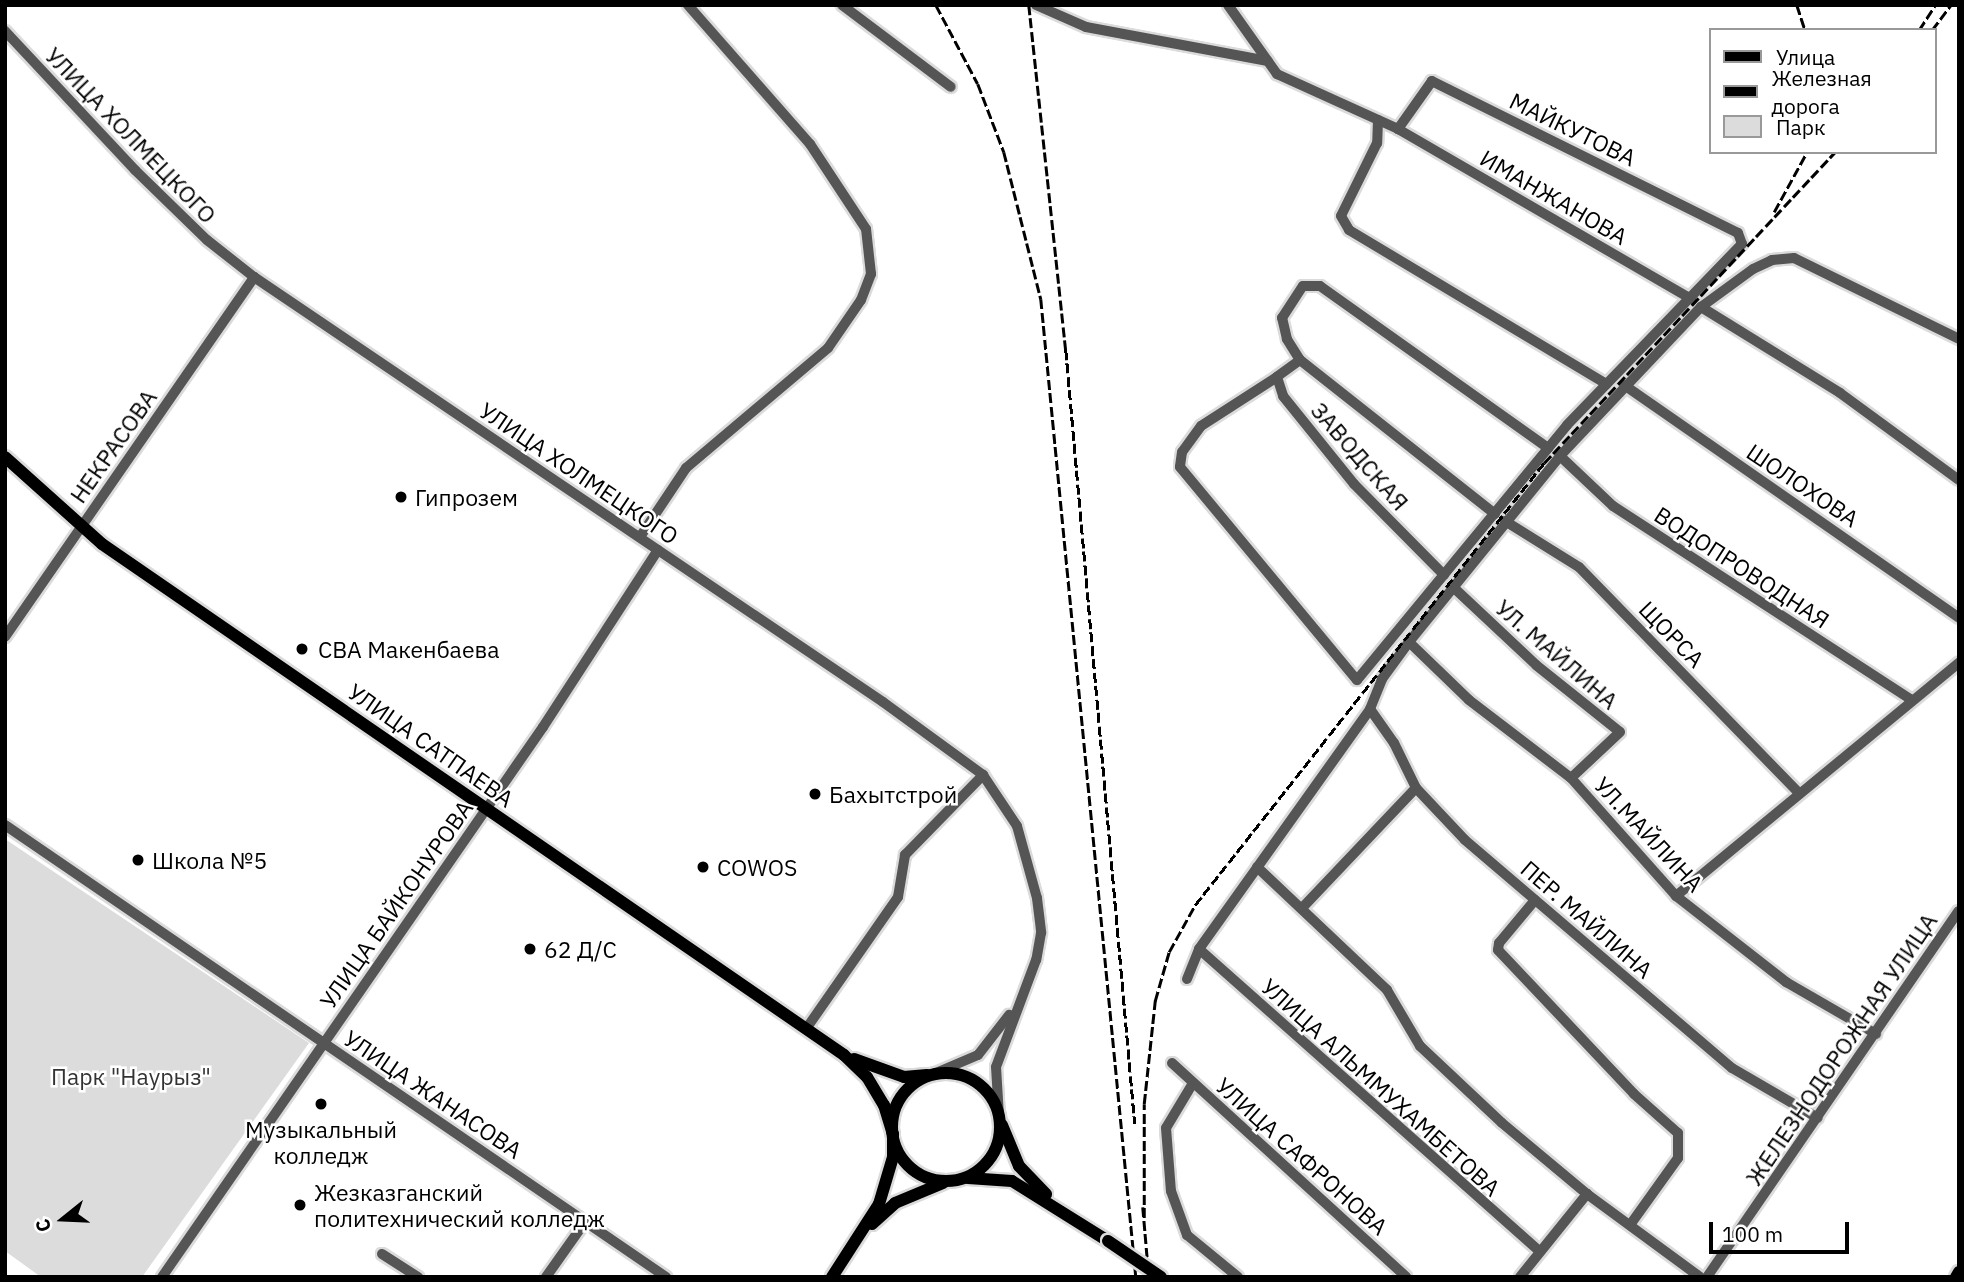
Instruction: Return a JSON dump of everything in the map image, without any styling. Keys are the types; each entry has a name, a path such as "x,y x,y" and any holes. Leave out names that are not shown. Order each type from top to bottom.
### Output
{"main road":[{"name":"УЛИЦА САТПАЕВА","path":"5,457 80,526 844,1055"},
{"path":"844,1055 904,1077 955,1074 975,1082 993,1101 1019,1166 1059,1206"},
{"path":"844,1055 877,1091 893,1134 909,1166 929,1178 953,1181 1012,1181 1059,1206 1161,1277"},
{"path":"832,1277 866,1229 888,1183 899,1101 918,1081 931,1075"},
{"path":"866,1229 895,1203 977,1171 993,1153 999,1116"},
{"path":"1956,1277 1959,1272"}],"street":[{"path":"640,537 686,468 828,348 861,300 871,274 866,229 810,145 688,5"},
{"path":"842,5 951,87"},
{"path":"1035,5 1086,27 1268,61"},
{"path":"1227,5 1268,61"},
{"name":"УЛИЦА ХОЛМЕЦКОГО","path":"5,32 135,170 207,240 254,278 640,537 983,775 1017,826 1037,898 1041,933 1027,985"},
{"name":"ИМАНЖАНОВА","path":"1268,61 1277,74 1398,129 1691,299"},
{"name":"МАЙКУТОВА","path":"1398,129 1432,81 1738,233 1742,244 1691,299"},
{"path":"1378,120 1377,143 1341,216 1349,230 1606,384"},
{"path":"1187,979 1199,949 1370,709 1381,679 1409,642 1505,521 1578,435 1701,307 1753,269 1772,260 1794,258 1959,339"},
{"name":"НЕКРАСОВА","path":"5,637 254,278"},
{"path":"1495,514 1300,360 1287,340 1282,318 1303,286 1320,286 1548,448"},
{"path":"1300,360 1200,426 1182,452 1180,467 1357,680 1567,425 1691,299"},
{"path":"1701,307 1840,393 1959,480"},
{"name":"ЗАВОДСКАЯ","path":"1277,377 1283,396 1354,484 1444,575"},
{"name":"ШОЛОХОВА","path":"1624,385 1959,618"},
{"path":"1567,425 1578,435"},
{"name":"ВОДОПРОВОДНАЯ","path":"1560,456 1613,506 1912,700"},
{"name":"ЩОРСА","path":"1505,521 1579,567 1798,792"},
{"name":"УЛИЦА БАЙКОНУРОВА","path":"162,1277 486,808 658,550"},
{"name":"УЛ. МАЙЛИНА","path":"1452,586 1536,665 1620,732 1571,778"},
{"name":"УЛ.МАЙЛИНА","path":"1409,642 1469,700 1571,778 1676,897 1786,982 1876,1034"},
{"path":"1676,897 1798,792 1959,663"},
{"name":"ПЕР. МАЙЛИНА","path":"1370,709 1394,743 1416,788 1465,840 1732,1068 1818,1118"},
{"path":"806,1029 898,897 905,855 983,775"},
{"path":"1303,907 1416,788"},
{"name":"УЛИЦА ЖАНАСОВА","path":"5,825 666,1277"},
{"path":"1257,867 1303,907 1387,990 1420,1046 1587,1194 1700,1277"},
{"path":"1535,900 1499,943 1498,950 1634,1094 1678,1133 1678,1158 1630,1225"},
{"name":"ЖЕЛЕЗНОДОРОЖНАЯ УЛИЦА","path":"1707,1277 1959,911"},
{"name":"УЛИЦА АЛЬММУХАМБЕТОВА","path":"1199,949 1539,1251"},
{"path":"931,1075 956,1068 991,1043 1027,985"},
{"path":"999,1116 996,1067 1027,985"},
{"name":"УЛИЦА САФРОНОВА","path":"1172,1063 1406,1277"},
{"path":"1193,1083 1166,1128 1171,1191 1187,1235 1238,1277"},
{"path":"1520,1277 1587,1194"},
{"path":"546,1277 584,1222"},
{"path":"382,1254 418,1277"}],"green space":[{"name":"Парк \"Наурыз\"","path":"5,839 309,1043 142,1277 41,1277 5,1251"}],"railway":[{"path":"936,5 978,84 1004,152 1041,299 1136,1277"},
{"path":"1029,5 1066,350 1135,1124"},
{"path":"1797,5 1804,28"},
{"path":"1920,28 1935,5"},
{"path":"1934,28 1951,5"},
{"path":"1774,212 1806,154"},
{"path":"1144,1218 1144,1104 1155,1001 1169,952 1195,905 1544,463 1833,154"},
{"path":"1143,1207 1149,1277"}],"place":[{"name":"Гипрозем","path":"401,497"},
{"name":"СВА Макенбаева","path":"302,649"},
{"name":"Бахытстрой","path":"815,794"},
{"name":"Школа №5","path":"138,860"},
{"name":"COWOS","path":"703,867"},
{"name":"62 Д/С","path":"530,949"},
{"name":"Музыкальный колледж","path":"321,1104"},
{"name":"Жезказганский политехнический колледж","path":"300,1205"}]}
